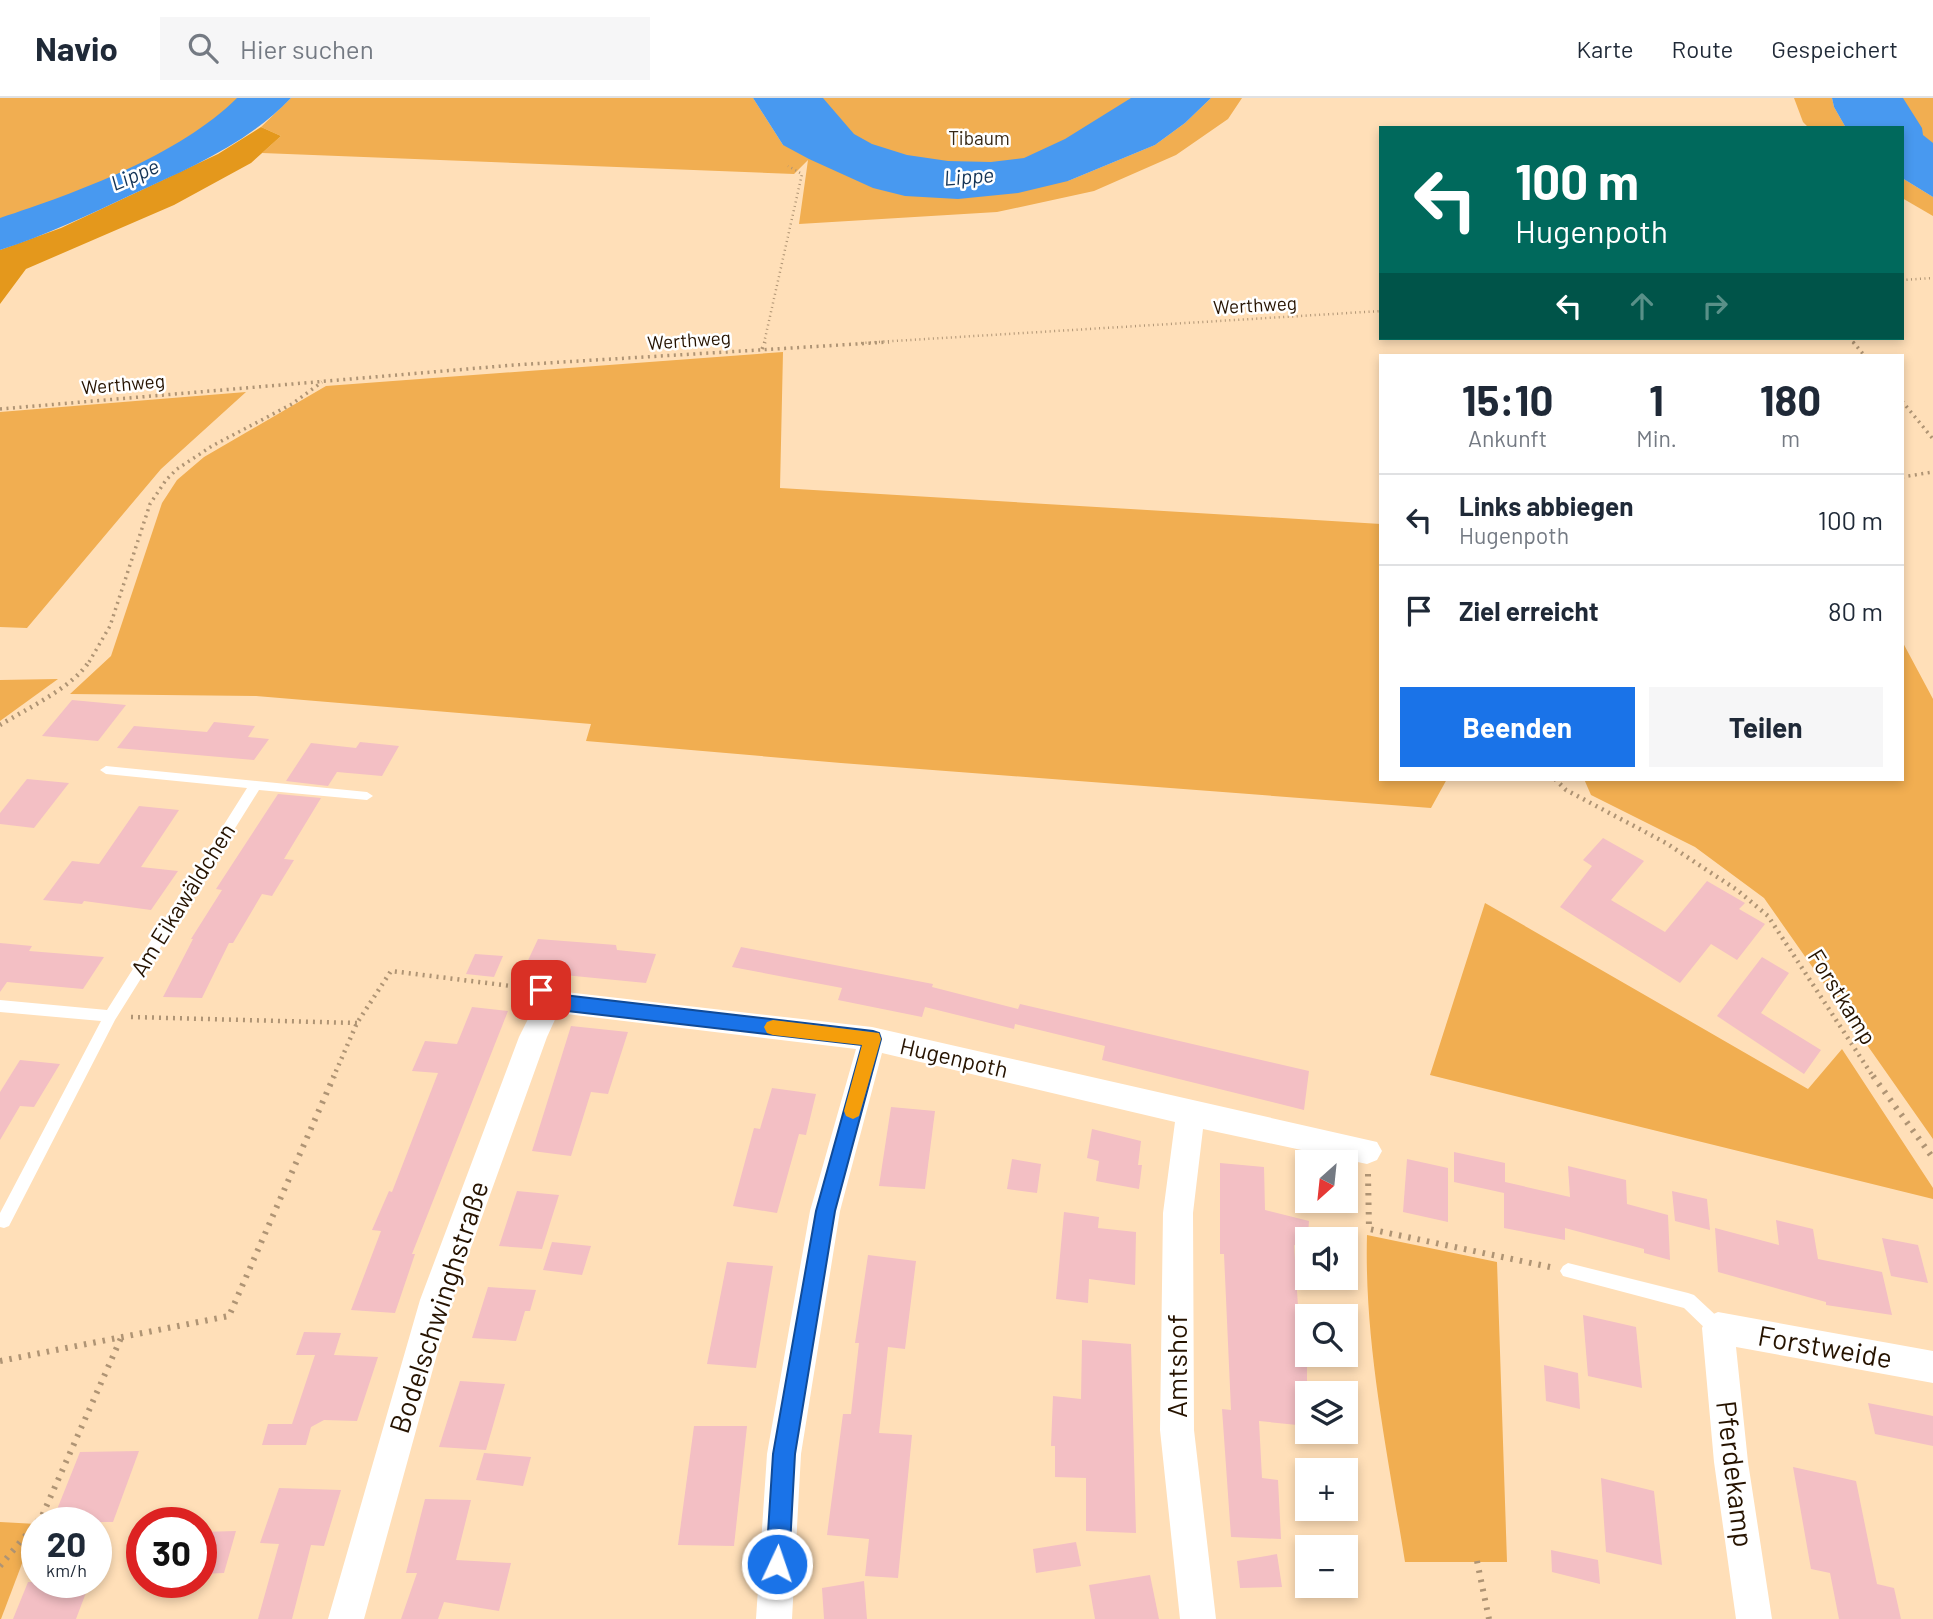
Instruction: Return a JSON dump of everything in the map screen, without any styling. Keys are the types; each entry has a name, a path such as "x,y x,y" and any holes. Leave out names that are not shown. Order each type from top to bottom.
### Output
{"street":[{"name":"Hugenpoth","path":"546,995 873,1039 1367,1151"},
{"name":"Bodelschwinghstraße","path":"346,1619 436,1300 546,995"},
{"path":"774,1619 788,1427 825,1211 873,1039"},
{"name":"Amtshof","path":"1191,1113 1178,1213 1177,1430 1199,1619"},
{"name":"Forstweide","path":"1718,1328 1933,1367"},
{"name":"Pferdekamp","path":"1718,1328 1731,1462 1754,1619"}],"lane":[{"path":"106,770 367,796"},
{"name":"Am Eikawäldchen","path":"4,1221 110,1016 256,784"},
{"path":"0,1006 110,1016"},
{"path":"1568,1271 1688,1301 1718,1328"}],"path":[{"path":"762,349 769,329 802,174 788,166"},
{"path":"1904,280 1933,278"},
{"name":"Werthweg","path":"0,410 514,365 1379,312"},
{"path":"1852,340 1863,354"},
{"path":"0,725 59,689 86,667 110,626 150,504 166,480 177,469 212,446 292,404 323,381"},
{"path":"1904,403 1933,439"},
{"path":"1904,477 1933,472"},
{"name":"Forstkamp","path":"1557,781 1566,790 1612,812 1706,870 1737,890 1768,916 1796,954 1857,1055 1933,1158"},
{"path":"0,1361 229,1317 357,1023 391,971 546,995"},
{"path":"110,1016 357,1023"},
{"path":"1367,1151 1369,1228 1568,1271"},
{"path":"0,1566 41,1516 122,1338"},
{"path":"1477,1561 1489,1619"}],"green space":[{"path":"0,98 265,98 249,114 0,233"},
{"path":"291,98 753,98 783,145 1068,181 1155,145 1185,123 1211,98 1242,98 1228,119 1176,155 1094,191 997,212 799,224 808,160 794,174 262,153 281,136 261,127"},
{"name":"Tibaum","path":"785,98 1174,98 1086,153 915,177"},
{"path":"1794,98 1832,98 1845,126 1807,126"},
{"path":"1863,98 1933,98 1933,173 1904,131 1904,126 1899,126"},
{"path":"1904,179 1933,197 1933,216 1904,199"},
{"path":"783,352 780,488 1379,524 1379,781 1446,781 1431,808 586,741 591,724 256,696 70,694 111,656 162,503 177,480 204,457 326,386"},
{"path":"246,392 161,469 27,628 0,627 0,412"},
{"path":"1904,645 1933,699 1933,1139 1764,898 1695,847 1591,795 1585,781 1904,781"},
{"path":"58,679 0,721 0,680"},
{"path":"1485,903 1808,1089 1842,1049 1933,1188 1933,1199 1430,1075"},
{"path":"1367,1235 1497,1262 1507,1562 1405,1562 1373,1358"},
{"path":"0,1522 21,1523 21,1566 0,1619"}],"shaded area":[{"path":"261,127 281,136 251,163 174,205 26,269 0,304 0,250 61,228 218,154"}],"water":[{"name":"Lippe","path":"237,98 291,98 256,129 217,154 67,224 0,250 0,218 126,170 187,137"},
{"name":"Lippe","path":"753,98 823,98 854,134 872,144 907,155 948,161 991,162 1024,158 1065,139 1131,98 1211,98 1185,123 1155,145 1068,181 1018,193 958,199 905,196 873,188 809,159 783,145"},
{"path":"1832,98 1903,98 1922,128 1923,135 1933,143 1933,197 1904,179 1904,126 1845,126"}],"building":[{"path":"72,700 126,705 98,741 42,736"},
{"path":"214,722 255,726 248,737 269,739 254,760 117,748 134,726 207,732"},
{"path":"360,742 399,746 382,776 337,772 328,786 286,781 311,743 356,748"},
{"path":"27,779 69,783 34,828 0,824 0,813"},
{"path":"278,794 321,798 284,859 294,860 272,896 262,894 233,943 229,943 202,998 163,997 191,939 222,890 216,889"},
{"path":"139,806 179,810 141,867 178,871 151,910 84,901 82,904 43,900 72,861 99,864"},
{"path":"1603,838 1644,861 1611,900 1665,932 1707,881 1745,903 1739,909 1765,924 1737,960 1711,944 1680,983 1560,907 1592,866 1583,860"},
{"path":"538,939 616,945 617,950 656,954 646,983 523,971"},
{"path":"0,943 32,946 29,951 104,957 83,989 7,982 0,992"},
{"path":"741,947 933,984 932,987 1018,1009 1020,1004 1309,1071 1304,1110 1102,1060 1105,1046 1015,1024 1014,1029 925,1007 922,1017 838,1000 842,988 732,967"},
{"path":"475,954 503,956 494,977 466,974"},
{"path":"1762,957 1789,973 1761,1013 1821,1050 1804,1074 1717,1016"},
{"path":"472,1007 508,1011 412,1254 415,1254 395,1313 351,1310 381,1231 372,1230 389,1191 392,1192 438,1073 412,1071 425,1041 457,1044"},
{"path":"571,1026 628,1032 608,1094 591,1092 571,1156 532,1151"},
{"path":"20,1060 60,1064 34,1107 20,1106 0,1140 0,1092"},
{"path":"772,1088 816,1094 806,1135 799,1134 777,1213 733,1206 754,1128 760,1129"},
{"path":"891,1107 935,1111 925,1189 879,1186"},
{"path":"1092,1129 1141,1141 1139,1189 1096,1181 1099,1161 1087,1158"},
{"path":"1454,1152 1505,1163 1505,1182 1570,1197 1568,1166 1626,1180 1627,1204 1668,1215 1670,1260 1644,1253 1644,1249 1565,1228 1565,1240 1504,1228 1504,1193 1454,1182"},
{"path":"1012,1159 1041,1164 1037,1193 1007,1189"},
{"path":"1407,1159 1448,1168 1448,1222 1403,1212"},
{"path":"1220,1163 1264,1167 1265,1210 1309,1221 1309,1227 1295,1227 1294,1245 1298,1304 1295,1304 1295,1367 1307,1367 1307,1381 1295,1381 1295,1425 1259,1421 1262,1478 1278,1480 1281,1539 1231,1537 1222,1409 1231,1410 1224,1254 1220,1254"},
{"path":"517,1191 559,1195 542,1249 499,1246"},
{"path":"1672,1191 1707,1199 1710,1230 1675,1221"},
{"path":"1064,1212 1099,1217 1098,1228 1136,1232 1135,1285 1089,1279 1088,1303 1056,1299"},
{"path":"1776,1220 1813,1229 1818,1259 1882,1272 1892,1315 1826,1305 1826,1302 1718,1272 1715,1228 1779,1245"},
{"path":"1882,1238 1918,1245 1928,1283 1891,1276"},
{"path":"552,1242 591,1246 582,1275 543,1270"},
{"path":"868,1255 916,1261 905,1349 888,1347 879,1433 912,1435 898,1578 865,1576 869,1539 827,1535 843,1414 851,1414 859,1343 855,1343"},
{"path":"727,1262 773,1266 756,1368 707,1364"},
{"path":"488,1287 536,1290 530,1311 525,1311 516,1341 472,1338"},
{"path":"1583,1315 1636,1327 1642,1388 1588,1376"},
{"path":"304,1332 341,1333 334,1355 378,1357 357,1421 324,1420 311,1427 306,1445 262,1445 268,1424 292,1424 315,1355 296,1355"},
{"path":"1082,1340 1131,1344 1136,1533 1086,1531 1086,1478 1055,1477 1055,1446 1051,1446 1053,1396 1081,1399"},
{"path":"1544,1365 1578,1373 1580,1409 1546,1401"},
{"path":"460,1381 505,1384 486,1450 439,1447"},
{"path":"1868,1403 1933,1416 1933,1446 1875,1434"},
{"path":"694,1426 747,1426 734,1546 678,1545"},
{"path":"139,1451 113,1522 112,1507 58,1507 80,1452"},
{"path":"484,1453 531,1457 523,1486 476,1480"},
{"path":"1793,1467 1856,1481 1877,1584 1894,1588 1901,1619 1839,1619 1830,1573 1811,1569"},
{"path":"1601,1478 1654,1491 1662,1565 1606,1552"},
{"path":"279,1488 341,1490 324,1546 311,1545 292,1619 258,1619 279,1544 260,1543"},
{"path":"425,1499 471,1500 456,1560 511,1563 499,1611 444,1602 438,1619 401,1619 417,1573 406,1573"},
{"path":"236,1531 224,1573 217,1573 217,1532"},
{"path":"1076,1542 1081,1566 1036,1573 1033,1549"},
{"path":"1551,1550 1598,1560 1600,1584 1552,1572"},
{"path":"1277,1554 1282,1587 1240,1588 1237,1561"},
{"path":"1150,1575 1159,1619 1095,1619 1089,1585"},
{"path":"864,1581 867,1619 824,1619 822,1588"},
{"path":"22,1598 84,1598 76,1619 13,1619"}],"slow traffic":[{"path":"773,1027 873,1039 853,1111"}],"route":[{"path":"541,990 550,1001 873,1039 825,1211 784,1454 777,1564"}]}
